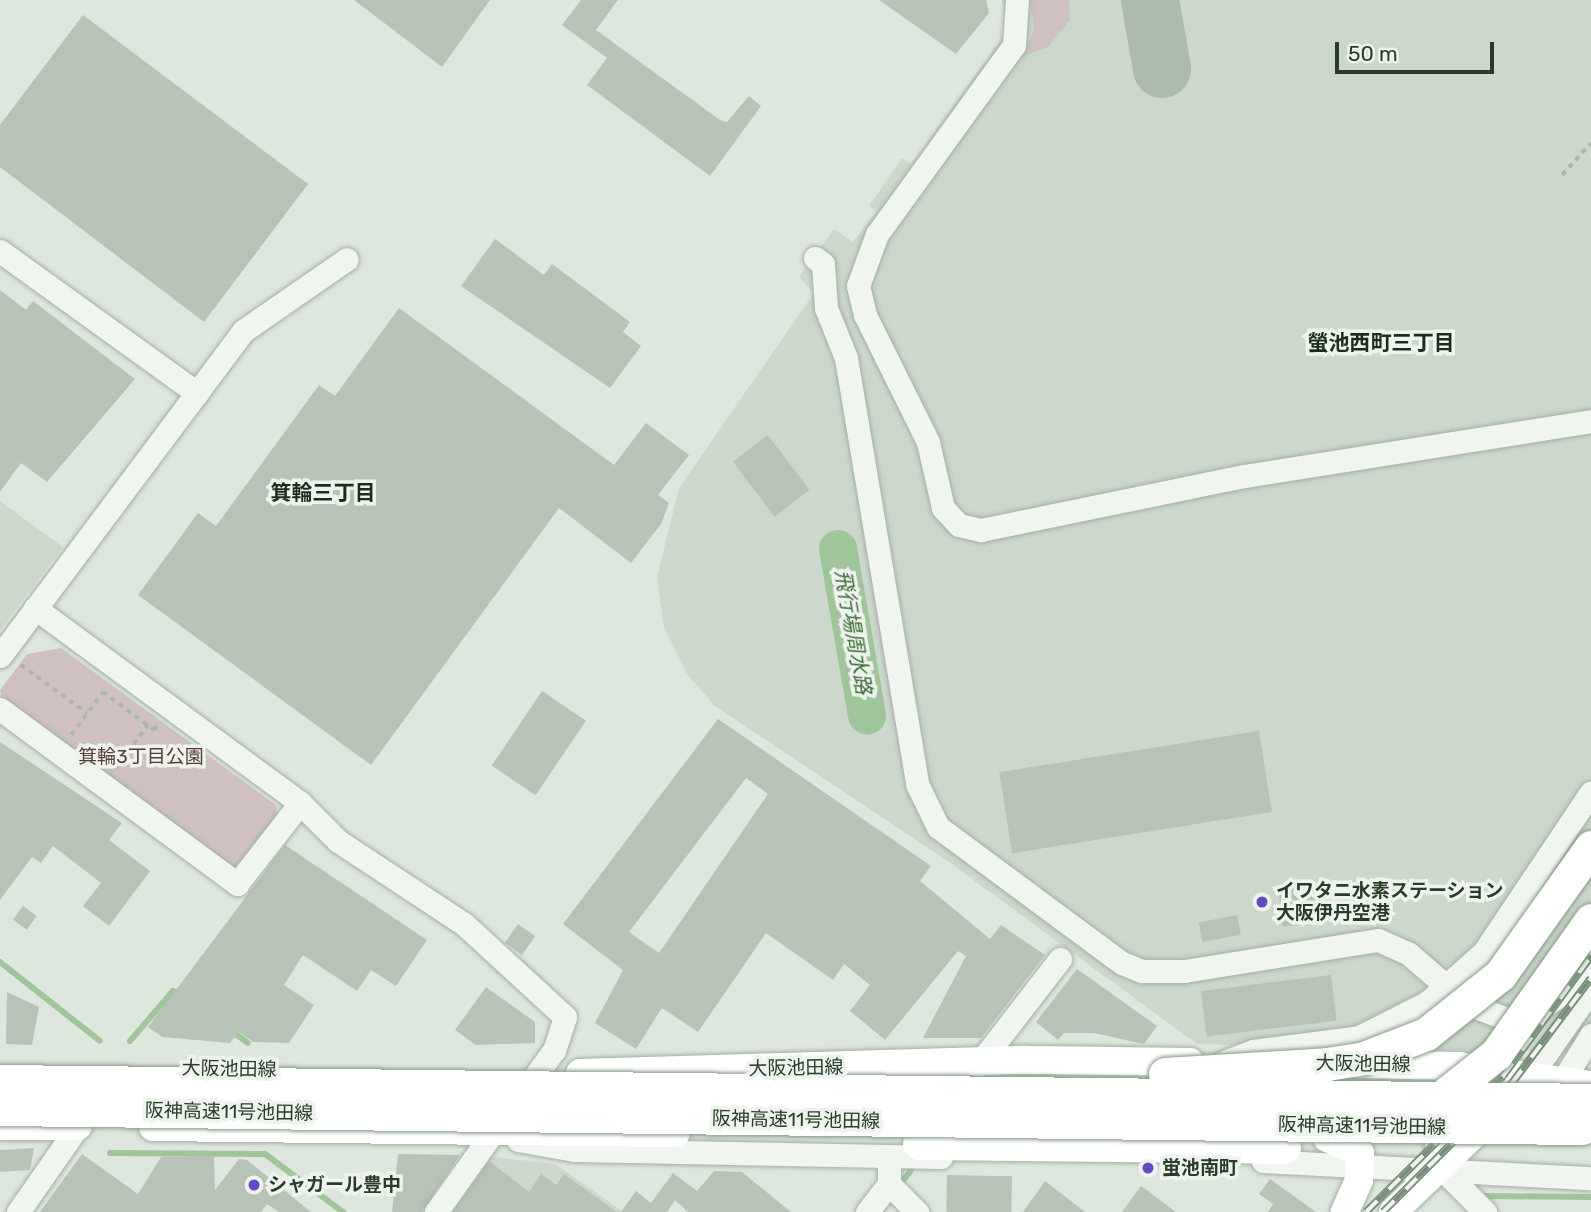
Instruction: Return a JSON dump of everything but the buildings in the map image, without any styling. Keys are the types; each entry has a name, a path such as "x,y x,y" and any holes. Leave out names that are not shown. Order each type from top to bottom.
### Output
{"highway":[{"path":"855,1091 1286,1069 1398,1048 1453,1018 1500,975 1591,847"},
{"path":"479,1125 907,1143 1239,1149 1326,1142 1403,1119 1471,1077 1507,1040 1591,920"},
{"name":"阪神高速11号池田線","path":"0,1081 855,1091 1589,1126"},
{"name":"阪神高速11号池田線","path":"0,1109 479,1125 1589,1126"}],"main road":[{"name":"大阪池田線","path":"0,1066 537,1073 978,1065 1027,1060 1224,1062 1460,1066 1532,1074 1591,1085"},
{"path":"1027,1060 1048,1074 1126,1083 1423,1098 1438,1107 1450,1149"},
{"path":"1393,1212 1450,1149 1532,1074"},
{"path":"0,1126 479,1125 1326,1138 1450,1149 1589,1126"},
{"path":"1326,1138 1356,1147 1362,1163 1345,1212"}],"street":[{"path":"1017,0 1014,45 877,234 858,286 865,314 928,442 943,509 958,525 981,530 1244,476 1591,421"},
{"path":"0,251 197,393"},
{"path":"815,258 823,264 826,308 846,358 917,784 938,827 1132,968 1168,973 1378,940 1404,951 1447,987 1499,1018 1522,1017 1591,974"},
{"path":"8,659 35,608 243,331 347,259"},
{"path":"35,608 299,803 338,841 464,924 565,1017 537,1073 479,1125 436,1212"},
{"path":"0,709 237,884 299,803"},
{"path":"1224,1062 1253,1051 1359,1037 1447,987 1477,959 1591,792"},
{"path":"978,1065 1060,959"},
{"path":"1475,1003 1477,959"},
{"path":"1532,1074 1591,989"},
{"path":"1563,1080 1591,1035"},
{"path":"479,1125 575,1150 1362,1163 1450,1149 1591,1178"},
{"path":"18,1212 78,1126"},
{"path":"1450,1149 1485,1212"},
{"path":"867,1212 888,1184 889,1157"},
{"path":"888,1184 917,1212"}],"path":[{"path":"1562,174 1591,143"},
{"path":"8,659 87,713"},
{"path":"82,744 71,736 103,692 148,725 115,769 104,760"}],"shaded area":[{"path":"1002,0 1591,0 1591,1028 1575,1052 1197,1044 949,862 715,706 687,674 664,628 657,577 679,488 814,293 799,277 834,229 853,242 876,212 869,206 902,158 911,164 999,42 1007,25"},
{"path":"0,501 63,547 0,630"},
{"path":"485,1156 555,1164 623,1212 441,1212"}],"green space":[{"path":"1030,0 1069,0 1070,20 1048,47 1023,56 1034,30"},
{"name":"箕輪3丁目公園","path":"61,648 276,805 277,815 240,867 228,871 3,702 0,690 27,654"}],"waterway":[{"name":"飛行場周水路","path":"838,549 867,715"},
{"path":"0,962 100,1041"},
{"path":"130,1041 173,991 181,996"},
{"path":"230,1030 248,1043"},
{"path":"110,1153 265,1154 343,1212"},
{"path":"901,1183 911,1170"},
{"path":"1482,1196 1591,1197"}],"taxiway":[{"path":"1150,0 1162,69"}],"railway":[{"path":"1366,1212 1503,1076 1591,956"},
{"path":"1383,1212 1512,1083 1591,978"}],"place":[{"name":"イワタニ水素ステーション 大阪伊丹空港","path":"1262,902"},
{"name":"蛍池南町","path":"1148,1168"},
{"name":"シャガール豊中","path":"254,1185"}],"district":[{"name":"螢池西町三丁目","path":"1381,343"},
{"name":"箕輪三丁目","path":"323,493"}]}
